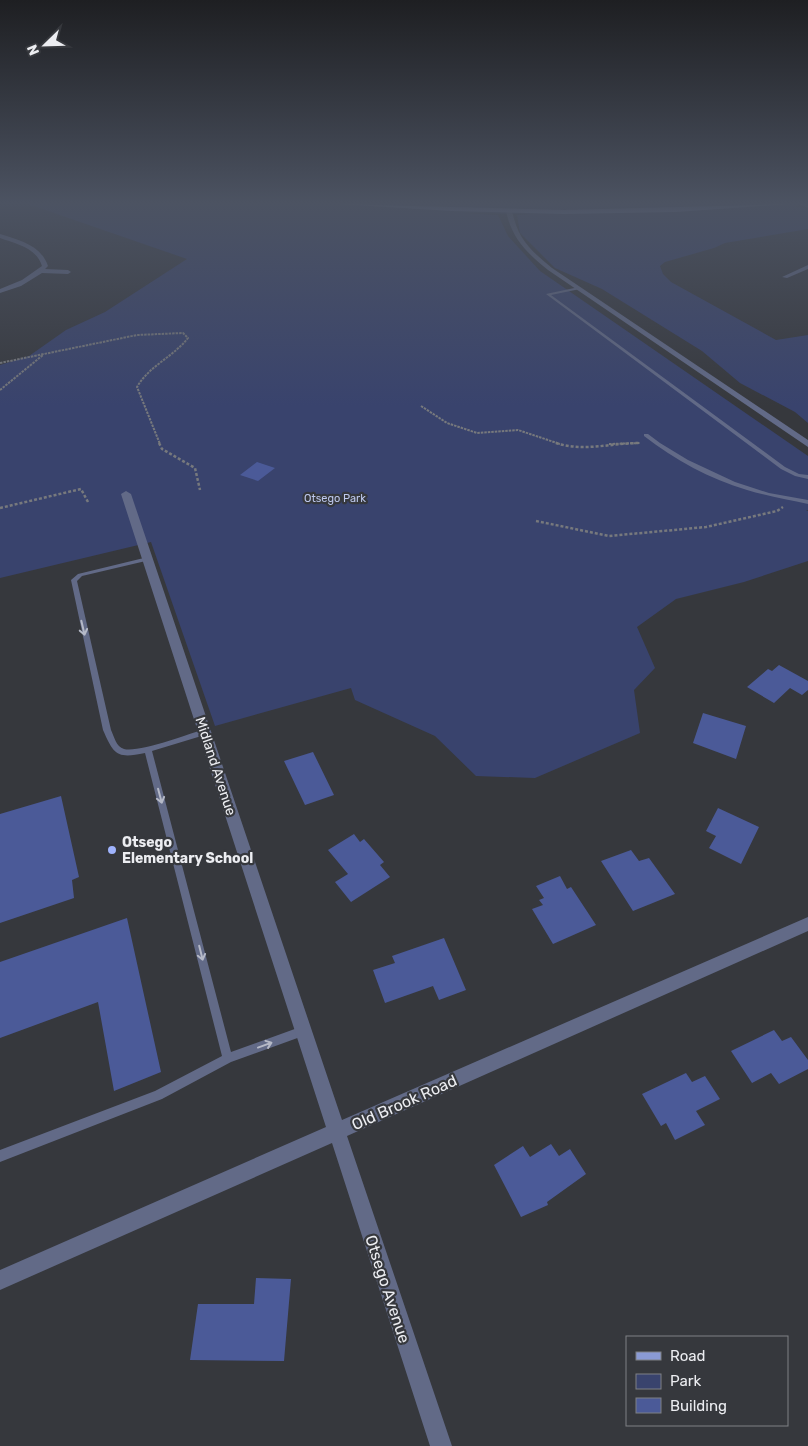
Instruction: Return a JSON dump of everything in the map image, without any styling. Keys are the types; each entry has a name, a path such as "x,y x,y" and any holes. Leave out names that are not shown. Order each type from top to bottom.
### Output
{"street":[{"path":"0,290 23,282 39,271"},
{"path":"53,271 68,272"},
{"path":"554,271 808,444"},
{"path":"785,277 795,271"},
{"name":"Midland Avenue","path":"126,494 336,1132"},
{"name":"Old Brook Road","path":"0,1280 808,924"},
{"name":"Otsego Avenue","path":"336,1132 441,1446"}],"lane":[{"path":"579,288 548,294 783,468 797,475 808,477"},
{"path":"646,435 662,448 725,480 761,493 808,502"},
{"path":"148,559 80,575 74,580 107,730 115,747 122,752 148,749 205,732"},
{"path":"148,749 228,1058"},
{"path":"0,1156 158,1095 228,1058 303,1031"}],"path":[{"path":"0,363 109,340 161,332 183,334 188,338 183,346 141,379 137,387 162,449 195,468 200,490"},
{"path":"0,390 43,355"},
{"path":"421,406 447,422 477,433 518,430 566,446 581,448 634,443 662,448"},
{"path":"0,508 81,489 88,502"},
{"path":"536,521 609,536 706,527 777,511 785,505 787,498"}],"green space":[{"name":"Otsego Park","path":"168,271 541,271 808,456 808,510 806,511 808,511 808,561 744,582 676,599 637,627 655,668 634,690 640,733 535,778 476,776 435,736 355,700 351,688 215,726 151,542 0,578 0,365 29,356 66,330 105,312"},
{"name":"Otsego Park","path":"563,271 662,271 671,282 776,340 808,335 808,423 795,412 740,383 702,351 602,289"}],"building":[{"path":"257,462 275,468 258,481 240,475"},
{"path":"779,665 808,681 808,690 802,695 790,688 774,703 747,687 768,669 772,671"},
{"path":"703,713 746,726 736,759 693,743"},
{"path":"313,752 334,795 305,805 284,761"},
{"path":"61,796 79,877 72,880 74,898 0,923 0,814"},
{"path":"718,808 759,827 741,864 709,848 716,836 706,831"},
{"path":"354,834 360,842 364,839 384,862 380,865 390,877 351,902 335,882 348,874 328,850"},
{"path":"631,850 639,861 649,858 675,894 633,911 601,861"},
{"path":"560,876 567,889 571,887 596,925 553,944 532,909 543,905 539,900 544,898 536,886"},
{"path":"127,918 161,1072 114,1091 98,1002 0,1038 0,962"},
{"path":"444,938 466,990 439,1000 433,986 385,1003 373,970 395,963 392,956"},
{"path":"774,1030 782,1041 791,1037 808,1060 808,1069 779,1084 771,1073 752,1083 731,1051"},
{"path":"686,1073 692,1082 705,1076 720,1099 696,1111 705,1125 675,1140 666,1123 661,1126 642,1094"},
{"path":"551,1144 559,1156 570,1149 586,1174 547,1202 548,1205 521,1217 494,1165 523,1146 530,1157"},
{"path":"256,1278 291,1279 284,1361 190,1360 198,1304 254,1304"}],"place":[{"name":"Otsego Elementary School","path":"112,850"}]}
